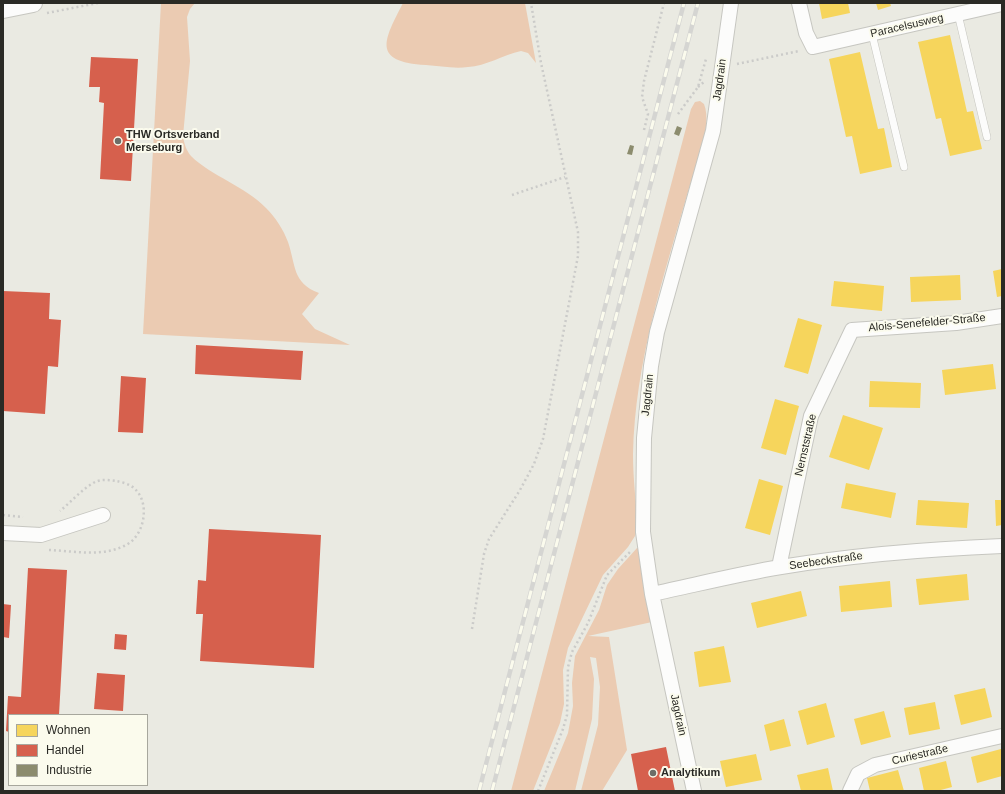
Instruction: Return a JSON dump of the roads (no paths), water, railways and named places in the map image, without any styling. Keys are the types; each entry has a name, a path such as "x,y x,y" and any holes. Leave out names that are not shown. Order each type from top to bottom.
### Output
{"street":[{"name":"Jagdrain","path":"694,791 652,594 643,532 644,438 651,366 657,332 713,131 731,3"},
{"name":"Paracelsusweg","path":"799,3 806,33 813,47 1002,4"},
{"path":"3,9 36,9"},
{"name":"Alois-Senefelder-Straße","path":"852,330 956,323 1002,316"},
{"name":"Nernststraße","path":"780,567 811,416 852,330"},
{"path":"3,533 41,535 103,515"},
{"name":"Seebeckstraße","path":"652,594 780,567 920,550 1002,546"},
{"name":"Curiestraße","path":"850,791 858,774 875,765 1002,736"}],"lane":[{"path":"958,14 987,137"},
{"path":"872,34 904,167"}],"railway":[{"path":"479,791 684,3"},
{"path":"492,791 698,3"}],"place":[{"name":"THW Ortsverband Merseburg","path":"118,141"},
{"name":"Analytikum","path":"653,773"}]}
